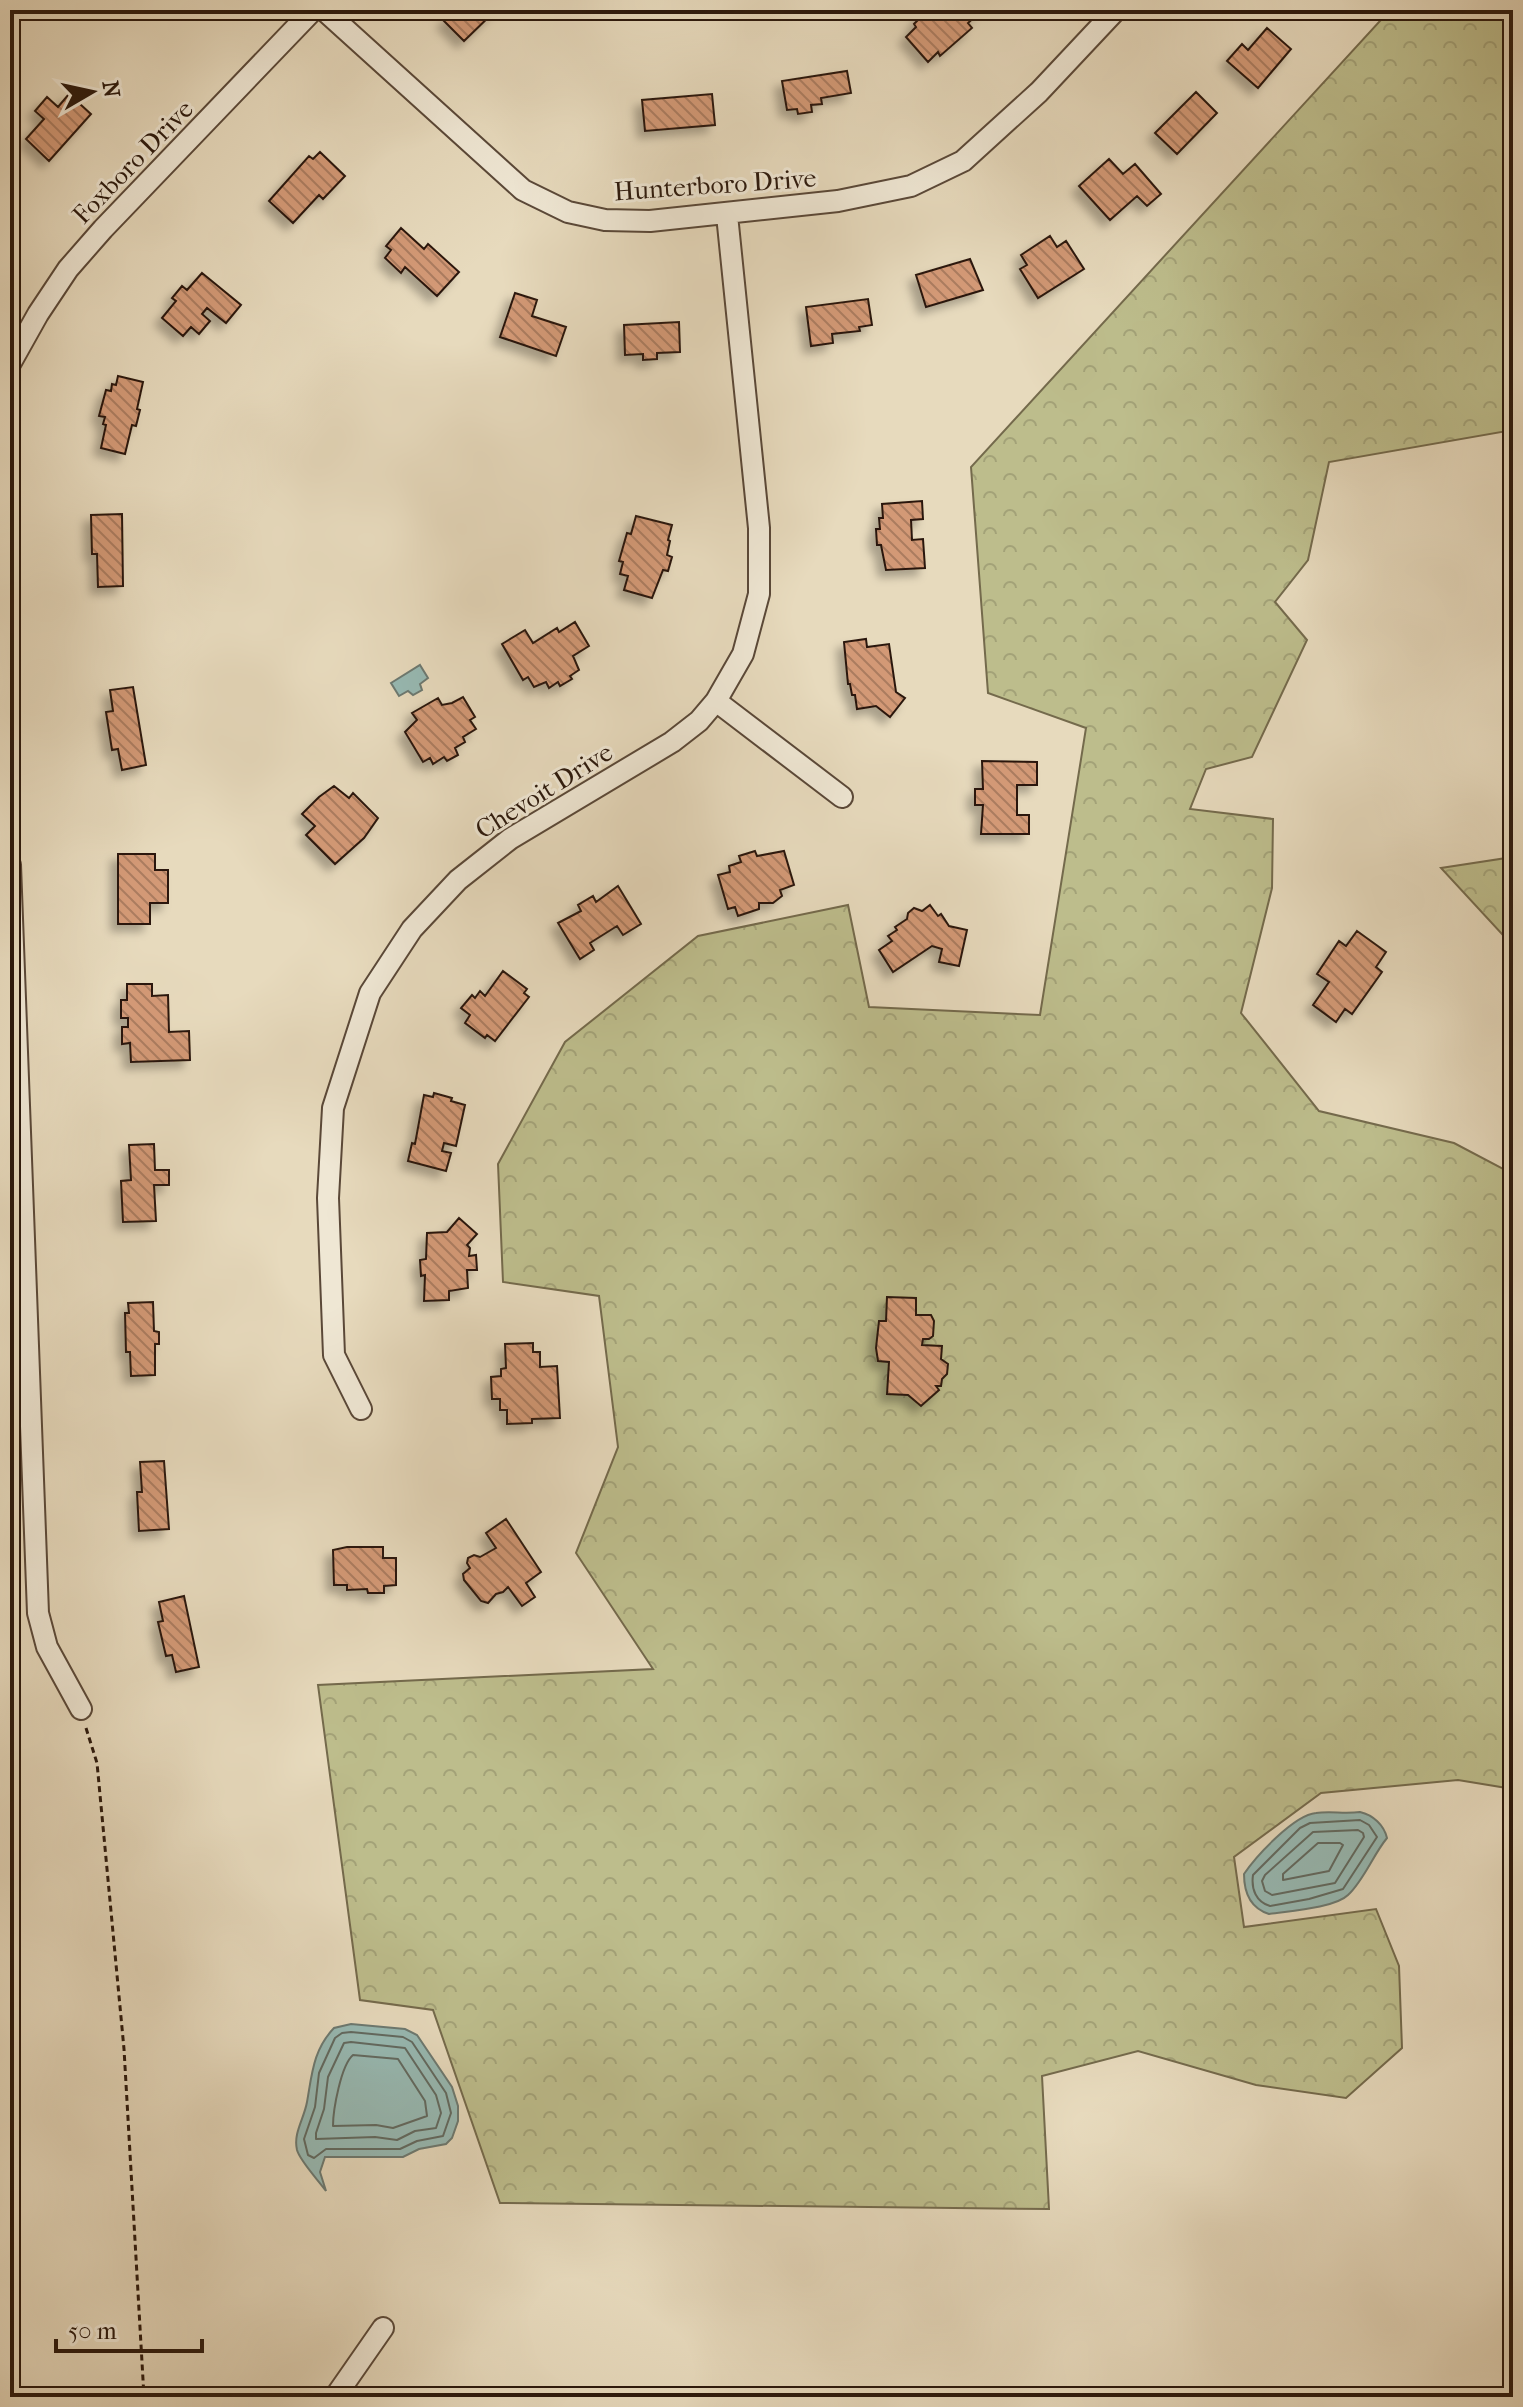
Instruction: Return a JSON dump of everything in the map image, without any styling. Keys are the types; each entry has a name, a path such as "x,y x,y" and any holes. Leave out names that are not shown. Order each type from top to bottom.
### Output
{"street":[{"name":"Foxboro Drive","path":"10,364 68,269 313,10"},
{"name":"Hunterboro Drive","path":"324,10 523,190 568,212 605,220 650,221 838,201 904,187 963,161 1039,92 1116,10"},
{"name":"Chevoit Drive","path":"361,1409 334,1355 328,1198 333,1108 370,993 412,929 458,880 510,839 672,742 699,721 716,701 743,654 759,594 759,528 727,215"},
{"path":"716,701 842,797"},
{"path":"10,865 38,1613 47,1647 81,1709"},
{"path":"10,1448 32,1447"},
{"path":"335,2397 383,2328"}],"path":[{"path":"81,1709 97,1763 110,1886 124,2049 144,2397"}],"green space":[{"path":"1390,10 1513,10 1513,430 1329,462 1308,560 1275,602 1307,640 1252,757 1206,769 1190,809 1273,819 1272,888 1241,1013 1319,1111 1454,1143 1513,1174 1513,1789 1458,1780 1321,1793 1234,1857 1244,1927 1376,1909 1399,1966 1402,2048 1346,2098 1256,2085 1138,2051 1042,2076 1049,2209 500,2203 433,2010 360,2000 318,1685 653,1669 576,1553 618,1447 599,1296 503,1282 498,1164 565,1042 698,936 848,905 869,1007 1040,1015 1086,728 988,693 971,467"},
{"path":"1513,857 1513,946 1441,868"}],"water":[{"path":"420,665 428,678 420,684 422,690 413,695 408,691 399,696 391,683"},
{"path":"1360,1812 1377,1821 1387,1838 1348,1895 1322,1906 1269,1914 1253,1904 1245,1887 1244,1874 1287,1828 1316,1813"},
{"path":"351,2024 405,2029 417,2035 452,2087 458,2106 458,2121 452,2138 446,2144 419,2149 403,2157 325,2157 320,2172 326,2191 299,2155 296,2138 306,2108 314,2063 322,2045 334,2028"}],"building":[{"path":"456,10 496,10 464,41 444,21"},
{"path":"924,10 980,12 968,23 972,28 940,56 938,52 928,62 906,37 916,27 914,24"},
{"path":"1267,28 1291,49 1258,88 1227,61 1242,44 1248,50"},
{"path":"847,71 851,93 821,98 822,104 811,105 812,112 798,114 797,109 787,110 782,81"},
{"path":"1196,92 1217,113 1177,154 1155,133"},
{"path":"69,94 91,114 49,161 26,139 44,119 35,111 47,97 58,107"},
{"path":"712,94 715,125 645,131 642,100"},
{"path":"320,152 345,176 323,199 319,195 293,223 269,201 309,156 313,159"},
{"path":"1109,159 1123,174 1135,164 1161,194 1147,206 1137,196 1110,220 1079,186"},
{"path":"401,228 424,249 428,244 459,272 437,296 405,267 401,273 385,258 391,250 386,246"},
{"path":"1050,236 1057,247 1066,241 1084,269 1038,298 1020,269 1027,265 1021,255"},
{"path":"970,259 983,290 926,307 916,275"},
{"path":"202,273 241,305 226,323 207,308 202,314 210,321 199,334 191,327 183,336 162,318 176,301 172,298 182,286 187,290"},
{"path":"515,293 537,300 532,316 566,327 556,356 500,337"},
{"path":"868,299 872,325 859,327 860,331 832,334 833,343 811,346 806,307"},
{"path":"679,322 680,352 657,353 657,359 643,360 643,354 625,355 624,325"},
{"path":"118,376 143,382 136,426 132,425 125,454 101,448 106,425 103,424 105,417 99,416 106,390 111,391"},
{"path":"922,501 923,519 911,520 912,540 923,539 925,568 886,570 881,545 877,545 876,529 880,529 879,518 883,518 882,504"},
{"path":"122,514 123,586 98,587 97,554 92,554 91,515"},
{"path":"636,516 672,525 667,555 672,557 668,571 663,570 652,598 624,590 628,576 620,574 623,562 619,561 627,533 631,534"},
{"path":"575,622 589,646 573,656 579,670 570,676 572,679 549,688 546,682 534,687 528,677 523,680 502,644 525,630 533,643 557,628 559,632"},
{"path":"866,639 867,647 889,644 896,692 905,698 890,717 876,706 857,709 855,695 852,695 848,684 844,642"},
{"path":"133,687 146,765 122,770 118,749 112,750 106,712 113,711 110,690"},
{"path":"463,697 475,717 470,720 476,729 463,737 465,742 455,748 458,755 447,761 444,757 433,764 430,758 423,762 405,732 417,720 412,713 438,698 442,705"},
{"path":"982,761 1037,762 1037,785 1017,785 1017,815 1029,815 1029,834 981,834 983,805 975,805 975,789 983,789"},
{"path":"334,786 349,798 353,793 378,818 364,838 335,864 306,835 315,826 302,814"},
{"path":"755,851 757,856 784,851 794,885 780,890 782,896 773,903 759,903 759,909 738,916 735,907 728,909 718,875 730,872 729,866 741,862 739,856"},
{"path":"118,854 155,854 155,870 168,870 168,903 150,903 150,924 118,924"},
{"path":"618,886 641,924 623,935 617,926 590,943 594,950 580,959 558,923 581,911 578,905 593,896 596,902"},
{"path":"930,905 949,926 967,930 959,966 939,962 942,949 932,946 893,972 879,950 892,941 888,936 907,919 908,913 914,908 922,911"},
{"path":"1357,931 1386,952 1376,967 1382,972 1352,1014 1345,1009 1336,1022 1313,1005 1329,982 1317,974 1339,941 1346,946"},
{"path":"503,971 527,989 524,993 529,997 495,1041 487,1035 485,1038 465,1023 470,1015 461,1008 480,991 485,996"},
{"path":"127,984 152,984 152,996 168,995 169,1032 189,1031 190,1060 131,1062 130,1043 122,1044 122,1027 128,1027 128,1018 121,1018 121,1000 127,1000"},
{"path":"434,1093 465,1105 456,1146 444,1143 442,1151 451,1153 446,1171 408,1161 412,1143 415,1144 424,1095 433,1097"},
{"path":"154,1144 155,1170 169,1170 169,1185 154,1185 156,1221 123,1222 121,1181 131,1180 129,1145"},
{"path":"459,1218 477,1234 467,1245 470,1248 469,1256 476,1255 477,1270 467,1270 468,1288 449,1291 449,1300 424,1301 425,1275 421,1276 420,1260 426,1259 427,1233 447,1232"},
{"path":"887,1297 916,1298 916,1315 931,1315 934,1321 933,1336 923,1339 922,1345 942,1346 941,1359 948,1364 941,1386 936,1386 939,1390 921,1406 908,1395 887,1394 889,1362 878,1361 876,1348 879,1321 886,1321"},
{"path":"153,1302 154,1331 159,1332 159,1344 155,1344 155,1375 131,1376 130,1352 126,1352 125,1313 129,1313 128,1303"},
{"path":"533,1343 533,1352 540,1352 540,1367 557,1366 560,1418 507,1424 507,1410 500,1410 500,1399 492,1399 491,1377 501,1376 501,1369 506,1368 505,1344"},
{"path":"164,1461 169,1529 139,1531 137,1492 142,1492 140,1462"},
{"path":"506,1519 541,1572 526,1583 535,1597 522,1606 508,1587 488,1603 481,1601 464,1580 463,1574 470,1568 468,1558 474,1555 480,1557 496,1548 486,1533"},
{"path":"383,1547 383,1558 396,1558 396,1585 384,1586 384,1593 368,1593 367,1589 347,1590 347,1585 334,1585 333,1550"},
{"path":"184,1596 199,1667 176,1672 172,1655 166,1656 158,1622 163,1621 159,1602"}]}
